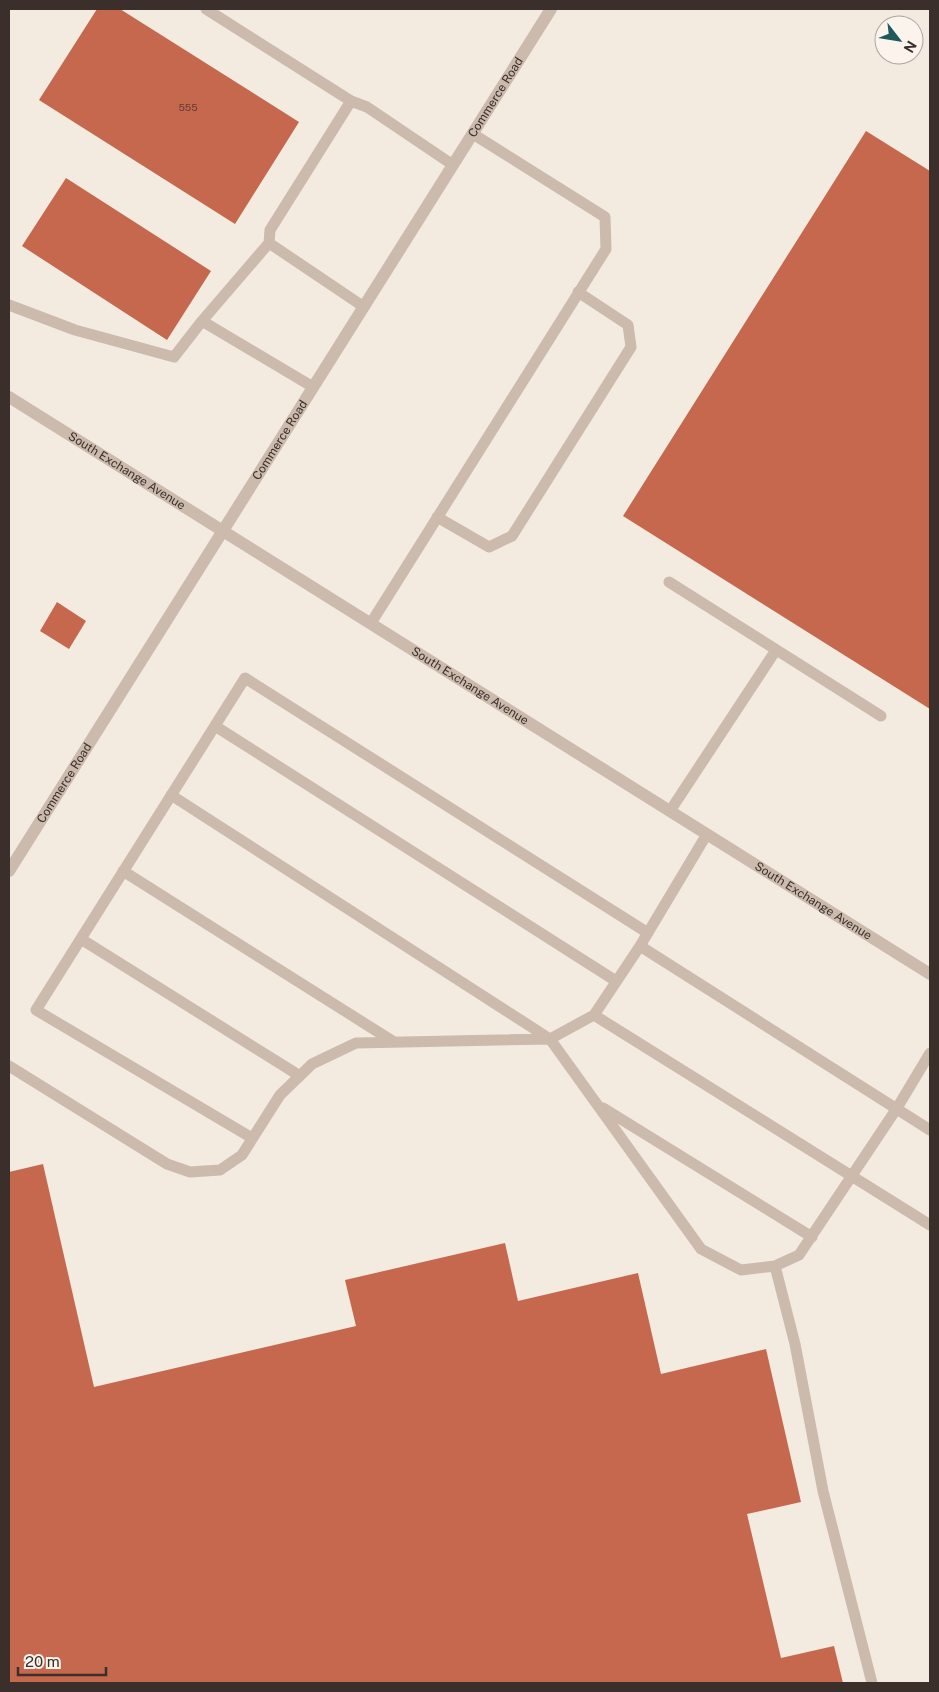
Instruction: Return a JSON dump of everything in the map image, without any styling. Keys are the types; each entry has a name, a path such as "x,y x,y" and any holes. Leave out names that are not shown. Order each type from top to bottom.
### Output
{"street":[{"name":"Commerce Road","path":"9,871 551,9"},
{"name":"South Exchange Avenue","path":"9,397 930,974"}],"lane":[{"path":"206,9 351,100 367,107 453,164"},
{"path":"9,304 75,330 174,357 269,242 270,230 351,100"},
{"path":"371,623 606,249 605,218 473,134"},
{"path":"269,242 364,307"},
{"path":"437,517 489,547 512,536 631,347 628,325 578,292"},
{"path":"202,321 313,387"},
{"path":"669,582 881,716"},
{"path":"670,811 776,650"},
{"path":"252,1138 36,1010 245,678 648,933"},
{"path":"215,726 616,982"},
{"path":"171,795 550,1039 701,1248 742,1270 775,1266 799,1255 897,1108 930,1053"},
{"path":"9,1066 167,1164 190,1172 220,1170 242,1155 280,1095 312,1064 356,1043 550,1039 594,1015 640,946 707,834"},
{"path":"123,871 394,1042"},
{"path":"80,939 300,1076"},
{"path":"640,946 930,1130"},
{"path":"594,1015 930,1225"},
{"path":"597,1104 812,1236"},
{"path":"775,1266 795,1344 823,1491 872,1683"}],"building":[{"path":"97,9 120,9 299,122 235,224 39,100"},
{"path":"866,131 930,171 930,709 623,516"},
{"path":"66,178 211,271 167,340 22,246"},
{"path":"57,602 86,621 69,649 40,631"},
{"path":"43,1164 94,1387 356,1326 345,1280 505,1243 518,1301 638,1273 661,1374 766,1349 801,1502 747,1514 781,1658 834,1646 843,1683 9,1683 9,1172"}]}
